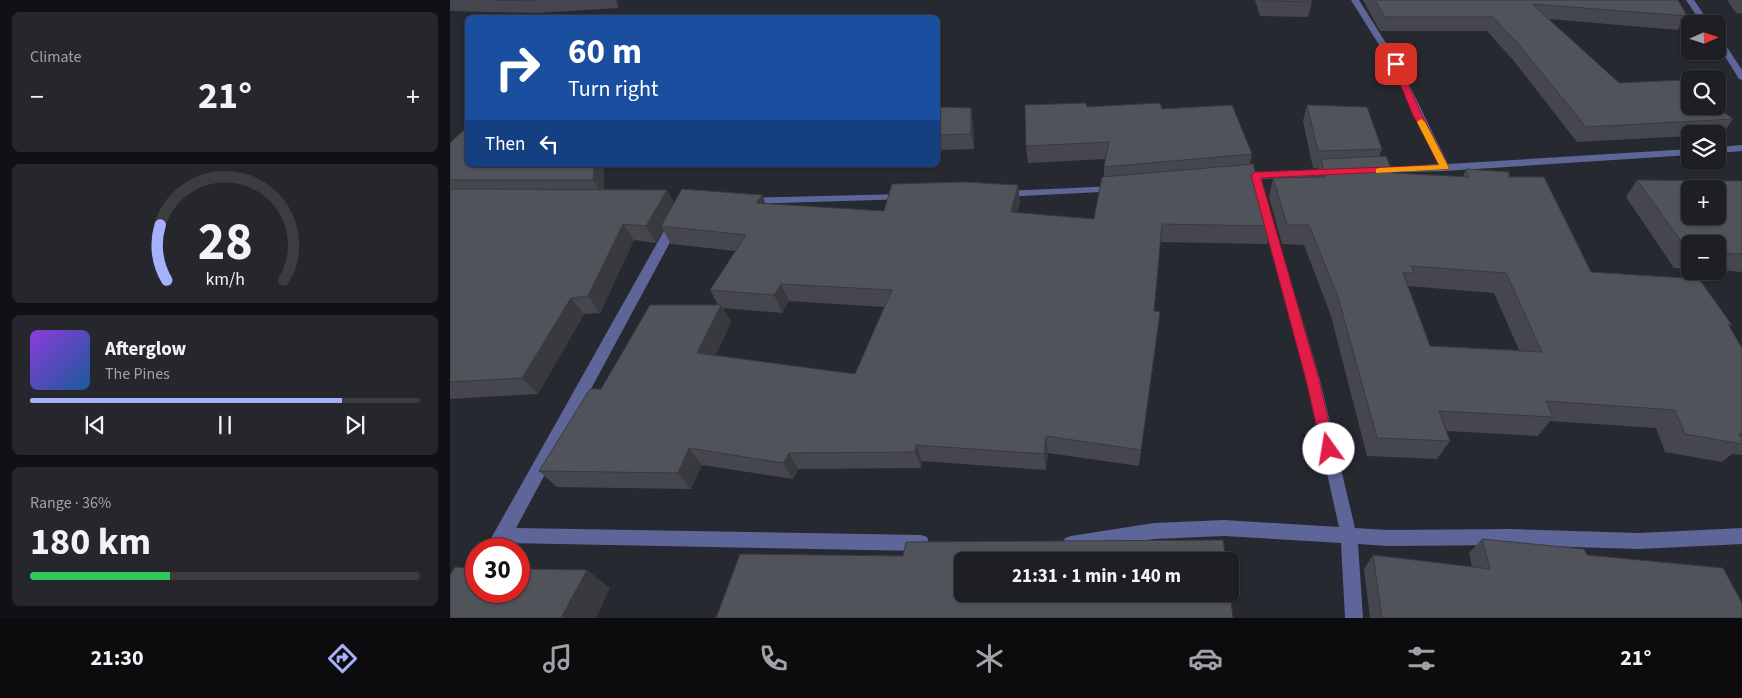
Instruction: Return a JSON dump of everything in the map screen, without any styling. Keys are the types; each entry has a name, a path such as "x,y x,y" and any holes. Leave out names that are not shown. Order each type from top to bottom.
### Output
{"street":[{"path":"1355,0 1396,64 1416,113 1445,168"},
{"path":"1690,0 1700,15"},
{"path":"1726,51 1741,73"},
{"path":"1726,149 1742,148"},
{"path":"1365,172 1681,153"},
{"path":"1228,178 1255,175 1345,173"},
{"path":"1255,175 1312,380 1349,536 1354,618"},
{"path":"990,194 1126,188"},
{"path":"734,201 920,196"},
{"path":"501,538 681,210"},
{"path":"1056,546 1154,531 1224,528 1349,536 1512,537 1639,541 1742,536"},
{"path":"503,535 937,544"}],"building":[{"path":"496,0 539,0 529,1"},
{"path":"1311,0 1312,2 1262,1"},
{"path":"1375,0 1678,0 1686,15 1532,4 1619,83 1681,80 1681,115 1726,114 1733,119 1586,127 1520,46 1493,17 1385,17"},
{"path":"1086,103 1087,107 1160,103 1162,109 1232,105 1252,154 1104,167 1109,142 1026,146 1025,105"},
{"path":"1307,105 1367,107 1382,149 1318,151"},
{"path":"940,107 971,108 971,134 940,135"},
{"path":"465,129 465,167 594,167 593,180 450,180 450,143"},
{"path":"1386,156 1393,173 1469,177 1466,169 1509,172 1509,177 1544,177 1591,272 1700,280 1732,325 1728,324 1742,348 1742,434 1739,434 1742,444 1685,434 1675,410 1546,401 1553,417 1439,411 1450,441 1377,438 1338,297 1309,225 1287,225 1273,178 1325,177 1321,159","holes":["1411,266 1506,273 1542,352 1430,346 1403,273 1414,273"]},
{"path":"1253,164 1271,226 1162,224 1154,311 1160,312 1141,450 1046,436 1044,454 916,445 915,452 789,453 783,463 689,448 678,473 539,471 590,389 601,389 650,305 721,305 697,353 855,374 892,290 781,284 774,295 710,290 746,235 661,226 682,189 762,195 756,203 884,211 892,184 964,182 1018,185 1011,212 1094,219 1102,177"},
{"path":"1637,180 1681,180 1681,225 1726,225 1726,181 1742,181 1742,254 1726,253 1726,235 1681,235 1681,241"},
{"path":"450,189 667,190 646,226 623,224 588,296 571,298 522,378 450,382"},
{"path":"1482,539 1584,549 1587,555 1723,568 1742,603 1742,618 1382,618 1373,555 1490,569"},
{"path":"1223,540 1225,552 954,552 954,602 1231,602 1233,618 716,618 740,554 903,556 906,542"},
{"path":"455,567 465,567 465,603 530,603 530,569 587,570 561,618 450,618 450,575"}],"slow traffic":[{"path":"1379,171 1445,168 1421,122"}],"route":[{"path":"1329,449 1312,380 1255,175 1445,168 1416,113 1396,64"}]}
